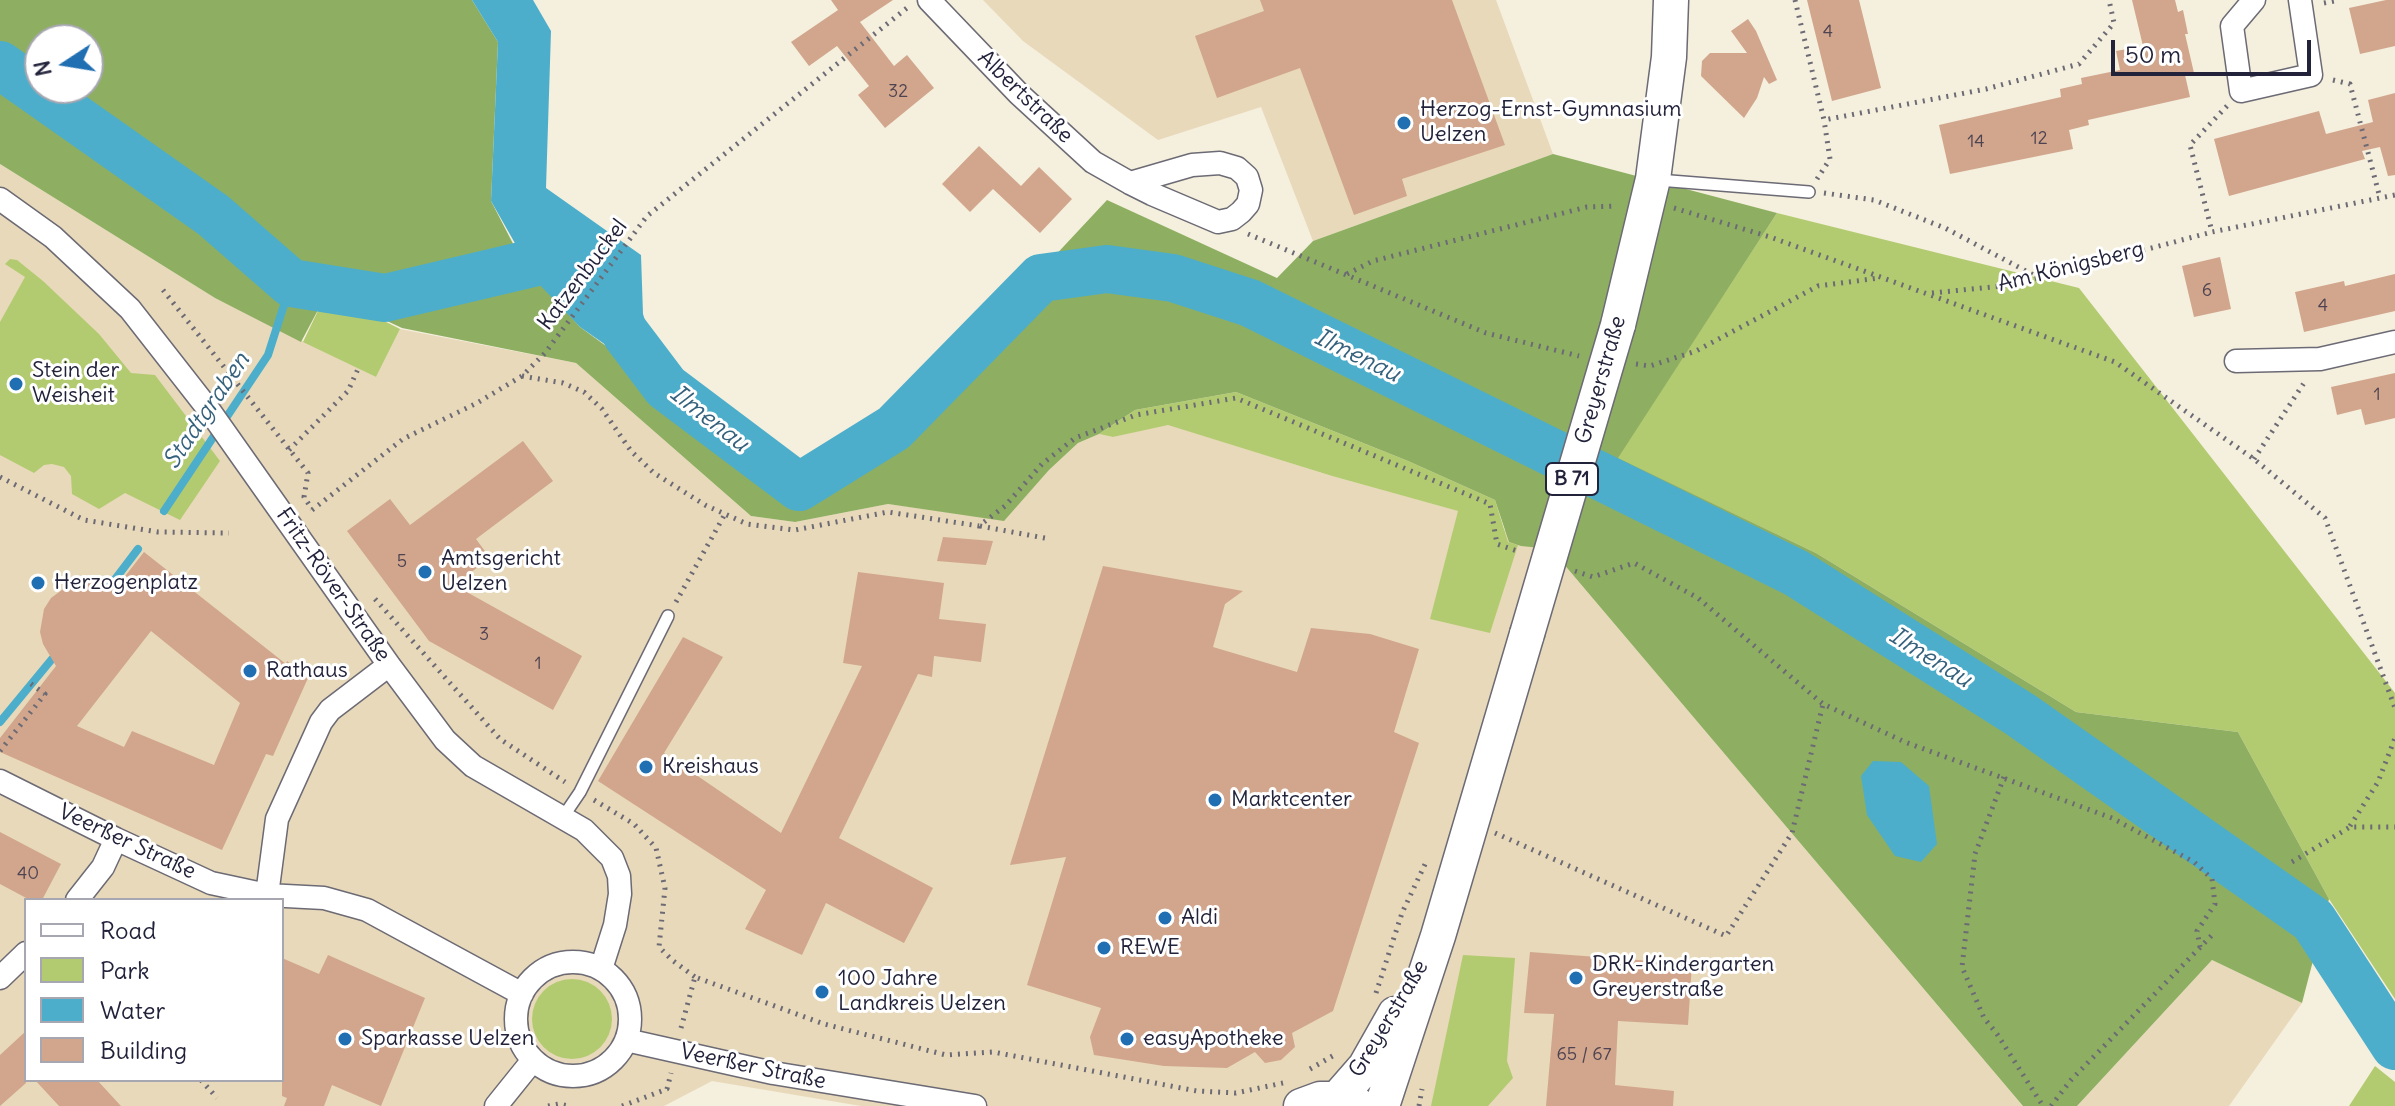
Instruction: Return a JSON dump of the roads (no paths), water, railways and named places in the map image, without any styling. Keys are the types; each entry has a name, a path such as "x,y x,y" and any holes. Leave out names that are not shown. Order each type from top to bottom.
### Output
{"main road":[{"name":"Greyerstraße","path":"1382,1106 1438,936 1618,325 1650,192 1669,57 1671,0"},
{"name":"Greyerstraße","path":"1348,1102 1438,936"},
{"path":"1296,1087 1320,1099 1348,1102"}],"street":[{"name":"Albertstraße","path":"929,0 1052,127 1093,162 1130,183 1218,222 1232,219 1248,204 1251,190 1247,177 1237,168 1220,163 1192,165 1130,183"},
{"path":"2254,0 2232,26 2241,91 2311,75 2300,0"},
{"name":"Fritz-Röver-Straße","path":"0,199 53,237 130,309 209,410 445,740 473,766 584,830 612,858 619,876 620,894 615,925 601,969"},
{"path":"2236,361 2320,359 2395,342"},
{"path":"267,895 277,819 321,722 330,710 389,665"},
{"name":"Veerßer Straße","path":"0,781 211,883 267,895 324,898 367,910 522,994"},
{"path":"79,898 103,867 116,839"},
{"path":"0,978 24,955"},
{"path":"575,962 601,969 624,992 629,1008 630,1024 626,1040 611,1063 585,1075 558,1074 533,1060 519,1036 516,1022 522,994 539,974 550,967 575,962"},
{"name":"Veerßer Straße","path":"626,1040 773,1073 975,1106"},
{"path":"496,1106 533,1060"}],"lane":[{"path":"1650,192 1809,192"},
{"path":"563,817 580,792 668,616"}],"water":[{"path":"472,0 533,0 551,31 546,188 641,255 643,314 666,387 580,327 537,282 491,201 498,42"},
{"path":"1873,761 1901,762 1929,786 1937,844 1921,862 1895,856 1867,815 1861,776"}],"waterway":[{"path":"0,65 213,215 291,283 385,298 567,255"},
{"name":"Ilmenau","path":"626,334 666,387 799,487 894,428 1041,278 1107,269 1173,278 1250,303 1796,573 2021,715 2313,920 2395,1046"},
{"name":"Stadtgraben","path":"164,511 268,355 291,283"},
{"name":"Stadtgraben","path":"110,586 138,549"},
{"name":"Stadtgraben","path":"0,722 52,659"}],"place":[{"name":"Herzog-Ernst-Gymnasium Uelzen","path":"1404,123"},
{"name":"Stein der Weisheit","path":"16,384"},
{"name":"Amtsgericht Uelzen","path":"425,572"},
{"name":"Herzogenplatz","path":"38,583"},
{"name":"Rathaus","path":"250,671"},
{"name":"Kreishaus","path":"646,767"},
{"name":"Marktcenter","path":"1215,800"},
{"name":"Aldi","path":"1165,918"},
{"name":"REWE","path":"1104,948"},
{"name":"DRK-Kindergarten Greyerstraße","path":"1576,978"},
{"name":"100 Jahre Landkreis Uelzen","path":"822,992"},
{"name":"Sparkasse Uelzen","path":"345,1039"},
{"name":"easyApotheke","path":"1127,1039"}]}
